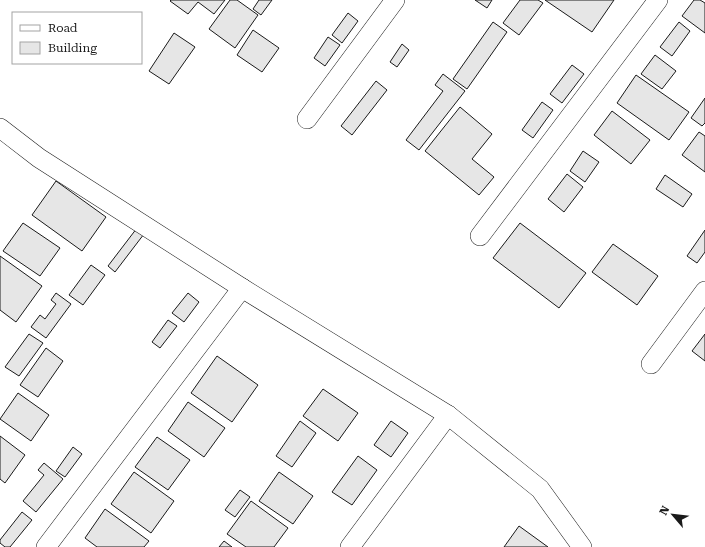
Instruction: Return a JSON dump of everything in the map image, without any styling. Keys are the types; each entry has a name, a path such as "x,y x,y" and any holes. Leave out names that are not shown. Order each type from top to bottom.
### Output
{"street":[{"path":"307,119 395,0"},
{"path":"480,236 658,0"},
{"path":"0,128 39,158 242,288 448,415 540,489 582,547"},
{"path":"46,547 242,288"},
{"path":"651,364 705,291"},
{"path":"350,547 448,415"}],"building":[{"path":"225,0 214,14 198,2 188,14 170,1"},
{"path":"230,0 237,0 258,15 235,48 209,29"},
{"path":"259,0 272,0 261,15 253,9"},
{"path":"475,0 492,0 487,8"},
{"path":"520,0 538,0 543,3 519,35 503,23"},
{"path":"545,0 614,0 592,32"},
{"path":"694,0 700,0 705,3 705,33 682,16"},
{"path":"348,13 358,21 342,43 332,35"},
{"path":"493,22 507,32 467,89 453,79"},
{"path":"679,22 690,31 672,56 660,47"},
{"path":"253,30 279,48 262,72 237,55"},
{"path":"174,33 195,47 169,84 149,71"},
{"path":"328,37 340,45 325,66 314,58"},
{"path":"402,44 409,50 397,67 390,62"},
{"path":"655,55 676,71 662,89 641,74"},
{"path":"572,65 584,74 562,103 550,94"},
{"path":"443,74 465,91 419,150 406,140 443,91 435,85"},
{"path":"636,75 689,112 669,140 617,103"},
{"path":"376,81 387,90 352,135 341,126"},
{"path":"705,98 705,123 702,126 691,118"},
{"path":"542,102 553,110 533,138 522,130"},
{"path":"460,107 492,134 472,159 494,177 479,195 425,151"},
{"path":"612,111 650,140 631,164 594,135"},
{"path":"699,132 705,136 705,172 682,155"},
{"path":"583,151 599,162 585,182 570,171"},
{"path":"567,174 583,187 564,212 548,199"},
{"path":"665,175 692,194 683,207 656,189"},
{"path":"56,181 106,217 82,251 32,215"},
{"path":"23,223 60,248 40,276 3,251"},
{"path":"520,223 586,273 559,308 493,258"},
{"path":"137,228 144,234 115,272 108,266"},
{"path":"705,230 705,252 697,263 687,256"},
{"path":"613,244 658,276 637,305 592,272"},
{"path":"0,256 42,286 16,322 0,310"},
{"path":"91,265 105,275 83,305 69,295"},
{"path":"56,293 71,304 46,338 31,327 40,315 45,319 56,304 51,300"},
{"path":"188,293 199,302 184,322 172,313"},
{"path":"168,320 177,326 160,348 152,342"},
{"path":"29,334 43,343 19,376 5,367"},
{"path":"705,334 705,361 692,351"},
{"path":"46,348 63,361 38,397 20,385"},
{"path":"217,356 258,385 232,422 191,393"},
{"path":"323,389 358,413 338,441 303,416"},
{"path":"18,393 49,415 31,441 0,419"},
{"path":"188,402 225,428 204,457 168,431"},
{"path":"300,421 316,433 292,467 276,456"},
{"path":"391,421 408,433 391,457 374,445"},
{"path":"0,436 25,455 5,483 0,479"},
{"path":"157,437 190,460 168,490 135,467"},
{"path":"73,447 82,454 65,477 56,471"},
{"path":"358,456 377,470 352,505 332,492"},
{"path":"44,463 63,479 36,512 23,501 44,475 38,470"},
{"path":"134,472 174,501 151,533 111,504"},
{"path":"279,472 313,496 293,524 259,501"},
{"path":"240,490 250,497 235,517 225,510"},
{"path":"251,501 288,528 274,547 246,547 227,534"},
{"path":"105,509 149,541 144,547 97,547 85,538"},
{"path":"22,512 32,520 10,547 5,547 0,543 0,540"},
{"path":"519,526 548,547 504,547"},
{"path":"224,541 232,547 219,547"}]}
